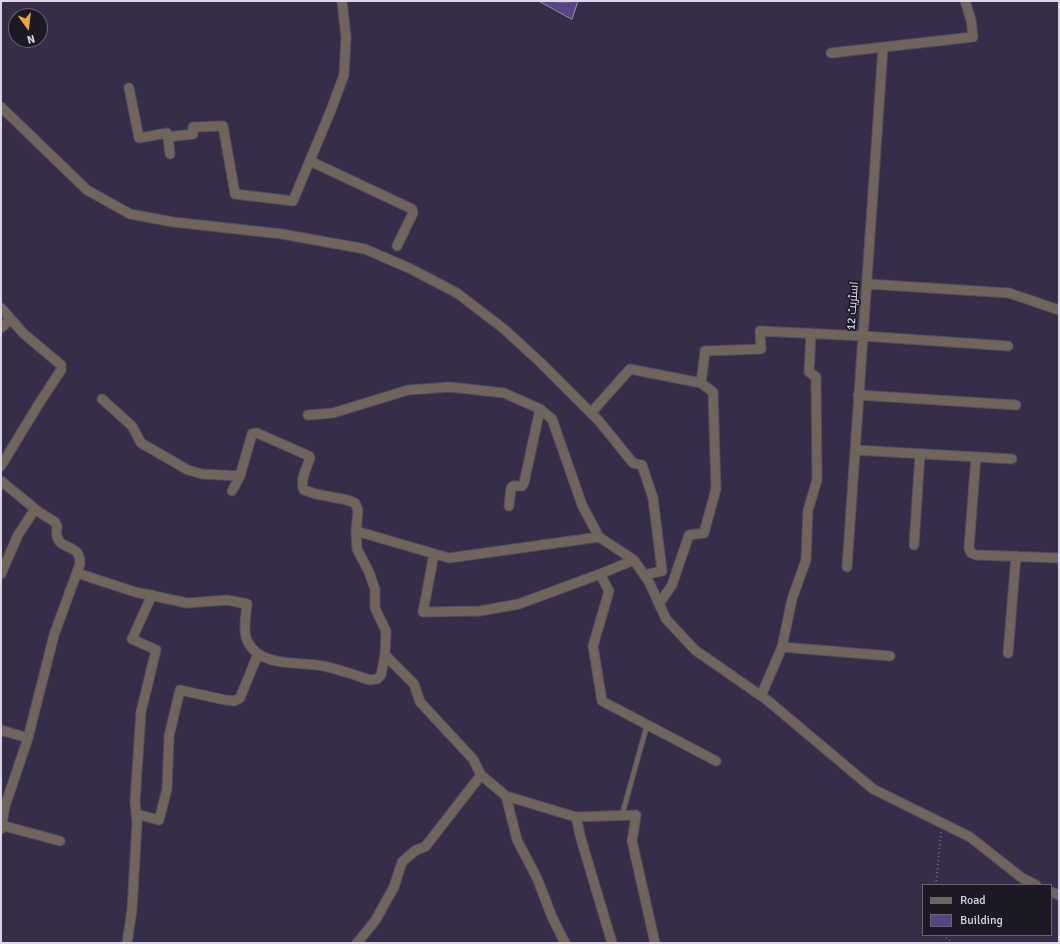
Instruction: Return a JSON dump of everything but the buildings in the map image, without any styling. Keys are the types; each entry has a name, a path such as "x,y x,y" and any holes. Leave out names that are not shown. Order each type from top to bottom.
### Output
{"street":[{"path":"168,137 193,134 193,127 223,126 235,194 293,200 344,75 346,37 342,1"},
{"path":"831,53 973,37 971,20 965,1"},
{"name":"اسٹریٹ 12","path":"847,567 883,48"},
{"path":"128,88 139,138 167,133 170,154"},
{"path":"1,107 87,190 130,214 173,222 282,234 366,249 457,292 504,330 540,362 599,421 633,463 642,465 654,498 662,571 644,575"},
{"path":"310,161 412,210 413,213 398,246"},
{"path":"867,284 1009,293 1059,310"},
{"path":"1,308 24,333 62,367 1,466"},
{"path":"1,328 11,319"},
{"path":"701,383 705,351 761,349 760,331 863,336 1008,346"},
{"path":"761,696 782,647 792,599 806,560 808,510 817,480 816,377 809,372 811,333"},
{"path":"591,413 630,369 701,383 713,392 716,489 704,533 689,536 672,585 659,604"},
{"path":"308,415 332,413 408,390 450,387 504,393 540,409 552,419 582,505 598,537 634,560 649,582 666,619 696,650 761,696 873,789 970,837 1022,878 1034,884"},
{"path":"858,395 1016,405"},
{"path":"102,399 132,426 141,443 182,466 202,474 240,476"},
{"path":"509,506 511,488 513,486 522,486 524,483 540,409"},
{"path":"77,574 135,592 187,603 227,600 247,604 246,634 248,644 258,654 274,661 322,666 370,680 377,680 381,675 386,655 386,631 375,608 375,590 369,572 357,549 356,531 358,510 355,503 304,490 303,482 310,458 307,454 257,433 252,434 240,476 232,491"},
{"path":"855,450 1012,459"},
{"path":"914,545 920,454"},
{"path":"976,457 969,548 971,553 976,555 1059,558"},
{"path":"1,481 35,509 55,522 57,526 56,535 59,540 63,544 78,551 81,558 77,574 54,635 28,738 5,806 1,826 60,841"},
{"path":"1,574 18,535 35,509"},
{"path":"356,531 449,558 598,537"},
{"path":"434,554 423,612 480,611 519,604 634,560"},
{"path":"1008,653 1016,556"},
{"path":"600,574 609,591 593,646 602,701 716,761"},
{"path":"127,943 132,910 136,814 135,801 141,712 156,650 132,639 152,595"},
{"path":"782,647 890,656"},
{"path":"136,814 159,820 167,789 169,736 180,690 234,701 240,698 258,654"},
{"path":"386,655 414,684 420,702 473,759 481,775 506,796 576,817 636,815 632,841 655,943"},
{"path":"1,730 28,738"},
{"path":"357,943 376,921 394,887 402,862 416,850 426,847 481,775"},
{"path":"506,796 517,840 537,878 552,917 565,943"},
{"path":"576,817 581,840 612,943"}],"lane":[{"path":"622,815 647,725"}],"path":[{"path":"936,884 942,823"},
{"path":"944,936 953,943"}]}
